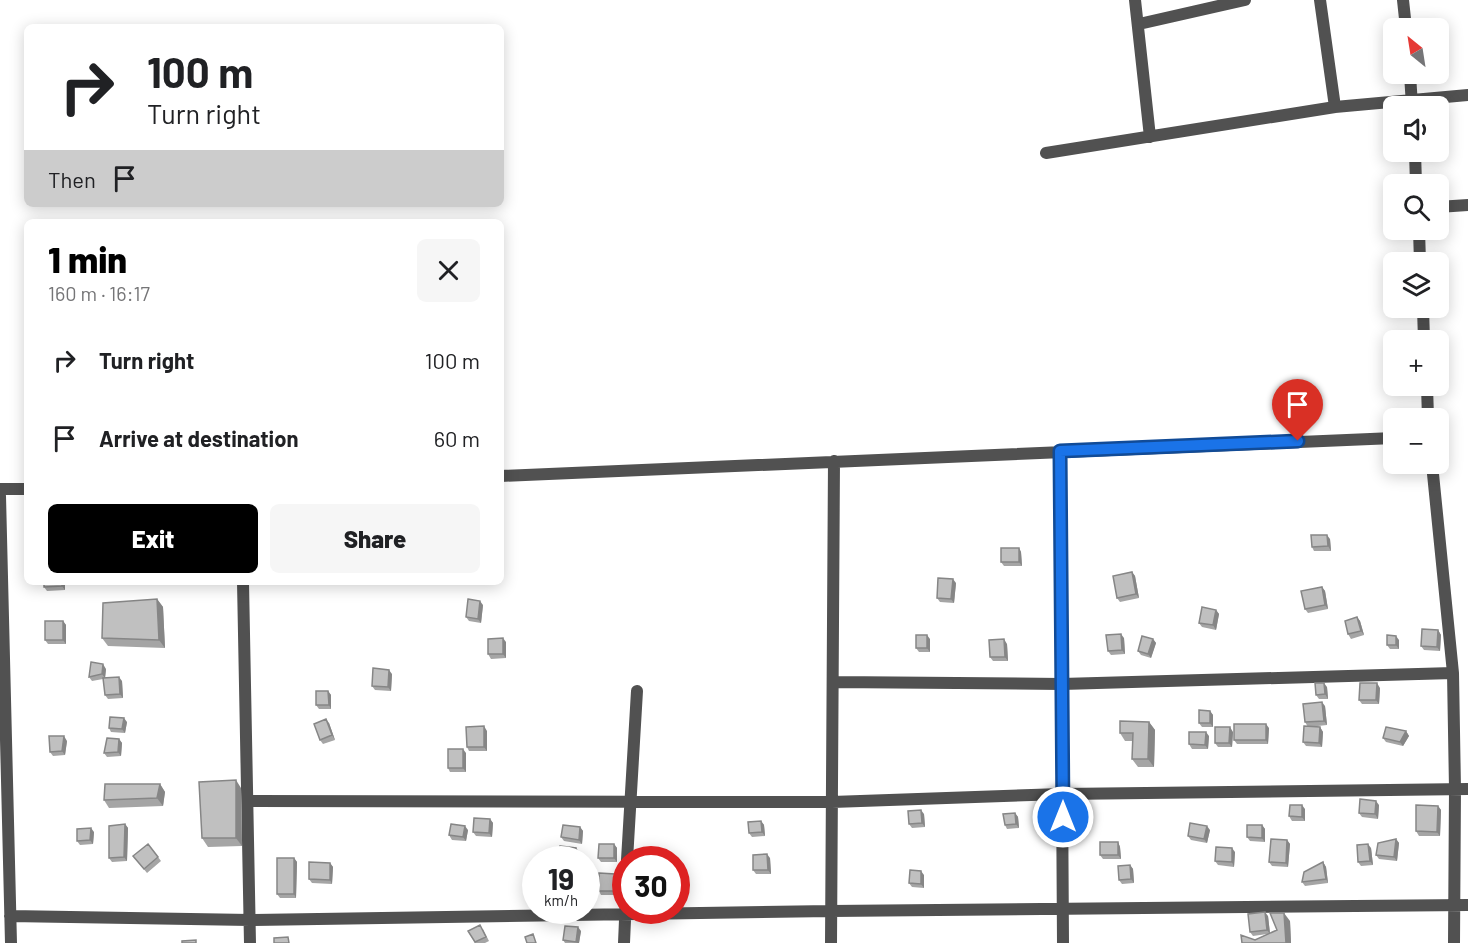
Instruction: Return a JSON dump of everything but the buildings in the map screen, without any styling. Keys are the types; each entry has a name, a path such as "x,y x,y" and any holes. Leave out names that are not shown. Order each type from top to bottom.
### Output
{"street":[{"path":"1135,0 1150,137"},
{"path":"1139,24 1245,0"},
{"path":"1320,0 1335,107"},
{"path":"1403,0 1405,18"},
{"path":"1449,98 1468,95"},
{"path":"1046,153 1335,107 1383,105"},
{"path":"1449,206 1468,205"},
{"path":"504,476 1383,438"},
{"path":"1060,451 1063,943"},
{"path":"831,943 834,461"},
{"path":"1433,474 1462,789 1453,905 1454,943"},
{"path":"0,489 24,489"},
{"path":"0,496 10,943"},
{"path":"243,585 250,943"},
{"path":"833,682 1062,684 1453,673"},
{"path":"628,846 637,691"},
{"path":"248,801 832,802 1062,794 1462,789"},
{"path":"690,913 1468,905"},
{"path":"10,916 250,920 612,914"},
{"path":"624,943 625,924"}],"route":[{"path":"1063,817 1060,451 1298,441"}]}
